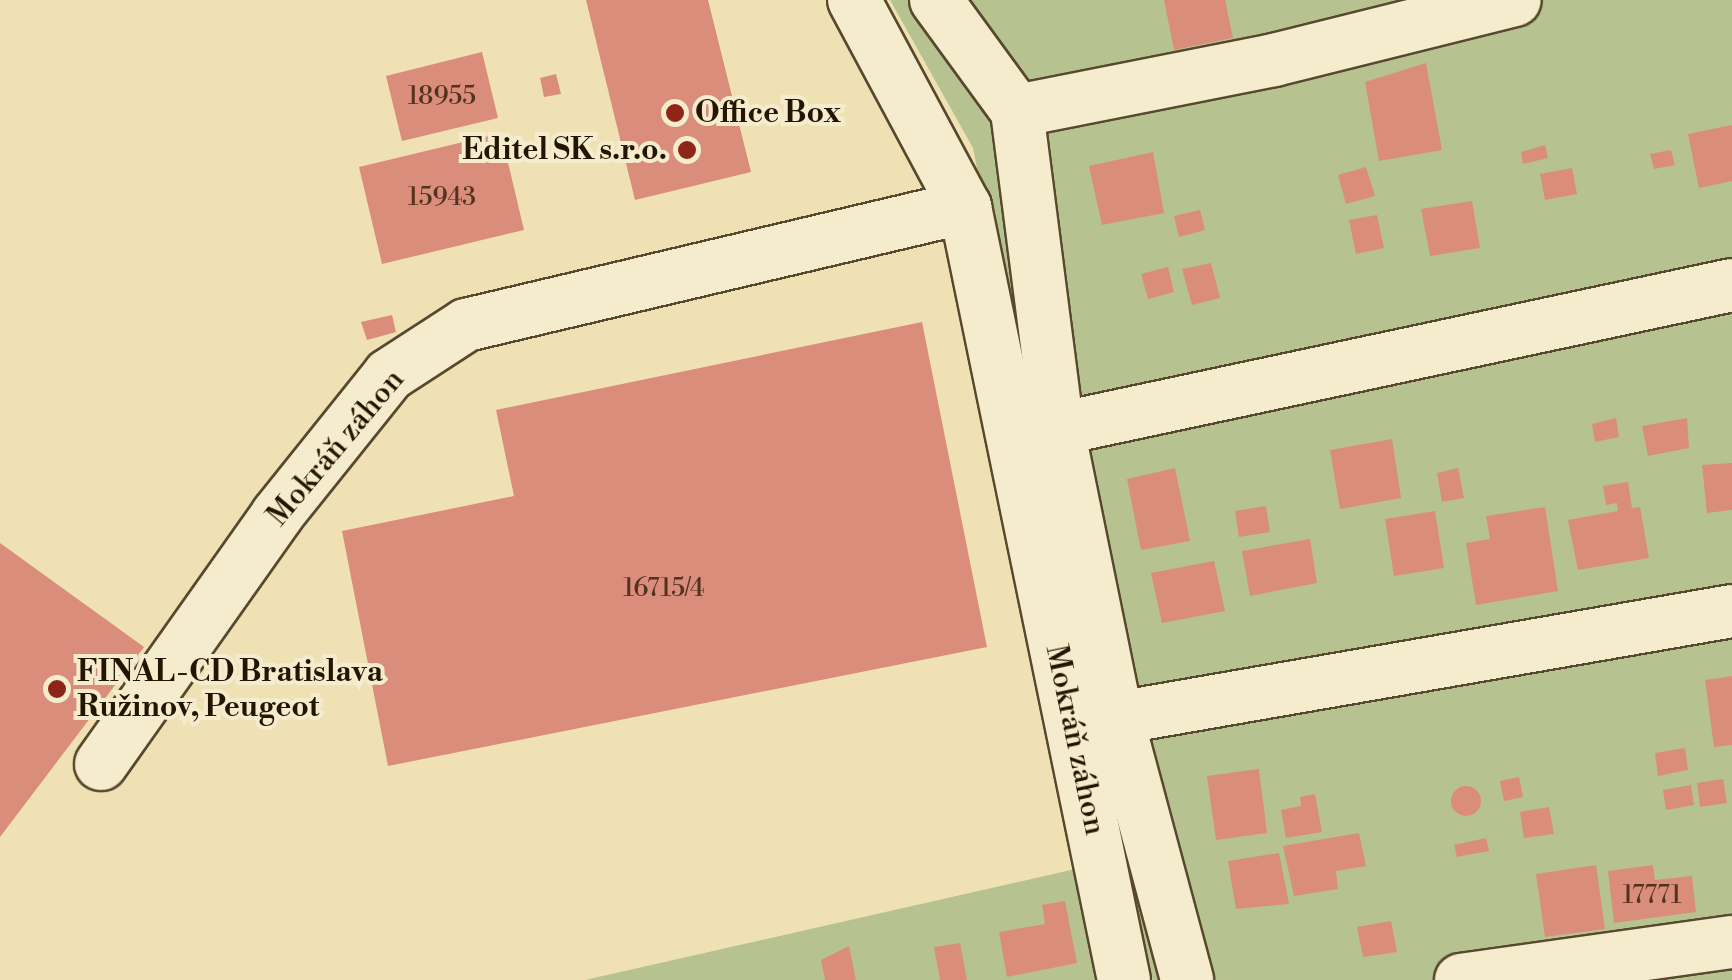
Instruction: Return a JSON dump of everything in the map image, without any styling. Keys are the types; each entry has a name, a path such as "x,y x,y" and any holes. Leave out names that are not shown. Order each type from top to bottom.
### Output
{"street":[{"name":"Mokráň záhon","path":"854,0 965,207 1124,980"},
{"path":"936,0 1016,111 1058,429 1117,718 1186,979"},
{"path":"1016,111 1274,60 1515,0"},
{"name":"Mokráň záhon","path":"101,764 277,515 389,375 466,325 965,207"},
{"path":"1058,429 1732,285"},
{"path":"1117,718 1732,611"},
{"path":"1462,980 1732,942"}],"green space":[{"path":"890,0 1732,0 1732,980 585,980 1115,860 973,148"}],"building":[{"name":"Office Box","path":"586,0 708,0 751,172 635,200"},
{"path":"1164,0 1225,0 1233,38 1174,50"},
{"path":"482,52 498,118 402,141 386,76"},
{"path":"1426,63 1442,150 1379,161 1365,82"},
{"path":"556,74 561,94 544,97 540,78"},
{"path":"1732,125 1732,181 1699,188 1688,134"},
{"path":"501,133 524,230 382,264 359,167"},
{"path":"1545,145 1548,158 1523,164 1521,152"},
{"path":"1671,150 1675,165 1654,169 1650,154"},
{"path":"1153,152 1164,213 1102,225 1089,166"},
{"path":"1366,167 1375,196 1346,204 1338,175"},
{"path":"1572,168 1577,194 1545,200 1540,174"},
{"path":"1472,201 1480,248 1430,256 1421,209"},
{"path":"1200,210 1205,230 1179,237 1174,216"},
{"path":"1377,215 1384,248 1356,254 1349,220"},
{"path":"1211,263 1220,298 1192,305 1182,269"},
{"path":"1168,267 1174,292 1148,299 1141,274"},
{"path":"392,315 396,332 367,340 361,322"},
{"path":"922,322 987,647 388,766 342,531 514,496 496,410"},
{"path":"1616,418 1619,437 1595,442 1592,424"},
{"path":"1687,418 1689,448 1648,456 1642,426"},
{"path":"1392,439 1401,498 1340,509 1330,450"},
{"path":"1732,463 1732,510 1707,513 1702,465"},
{"path":"1175,468 1190,541 1141,550 1127,479"},
{"path":"1458,468 1464,498 1442,502 1437,473"},
{"path":"1628,482 1632,508 1640,507 1649,558 1578,570 1568,520 1618,511 1617,503 1606,505 1603,486"},
{"path":"1266,506 1270,532 1239,537 1235,511"},
{"path":"1545,507 1558,591 1476,605 1466,543 1490,539 1486,516"},
{"path":"1435,511 1444,568 1394,576 1385,519"},
{"path":"1310,539 1317,583 1250,596 1242,551"},
{"name":"FINAL-CD Bratislava Ružinov, Peugeot","path":"0,543 144,647 0,837"},
{"path":"1214,561 1225,611 1162,623 1151,573"},
{"path":"1732,676 1732,745 1714,747 1705,680"},
{"path":"1685,748 1688,770 1658,776 1655,753"},
{"path":"1259,769 1267,833 1216,840 1207,776"},
{"path":"1519,777 1523,797 1504,801 1500,781"},
{"path":"1723,779 1727,803 1700,807 1697,783"},
{"path":"1691,785 1694,805 1666,810 1663,790"},
{"path":"1466,786 1477,790 1481,801 1477,812 1466,816 1455,812 1451,801 1455,790"},
{"path":"1315,794 1322,832 1286,838 1281,810 1301,806 1300,797"},
{"path":"1549,807 1554,834 1524,838 1520,812"},
{"path":"1359,833 1366,866 1336,871 1338,889 1294,896 1283,846"},
{"path":"1486,838 1489,851 1457,857 1454,845"},
{"path":"1279,853 1289,904 1236,909 1228,861"},
{"path":"1596,865 1605,929 1545,937 1536,874"},
{"path":"1653,865 1655,880 1692,876 1696,912 1614,923 1608,871"},
{"path":"1065,901 1077,963 1007,977 999,932 1045,924 1042,905"},
{"path":"1391,921 1397,952 1363,957 1357,927"},
{"path":"960,943 967,980 940,980 934,947"},
{"path":"849,946 856,980 825,980 821,960"}],"place":[{"name":"Office Box","path":"675,113"},
{"name":"Editel SK s.r.o.","path":"687,150"},
{"name":"FINAL-CD Bratislava Ružinov, Peugeot","path":"57,689"}]}
